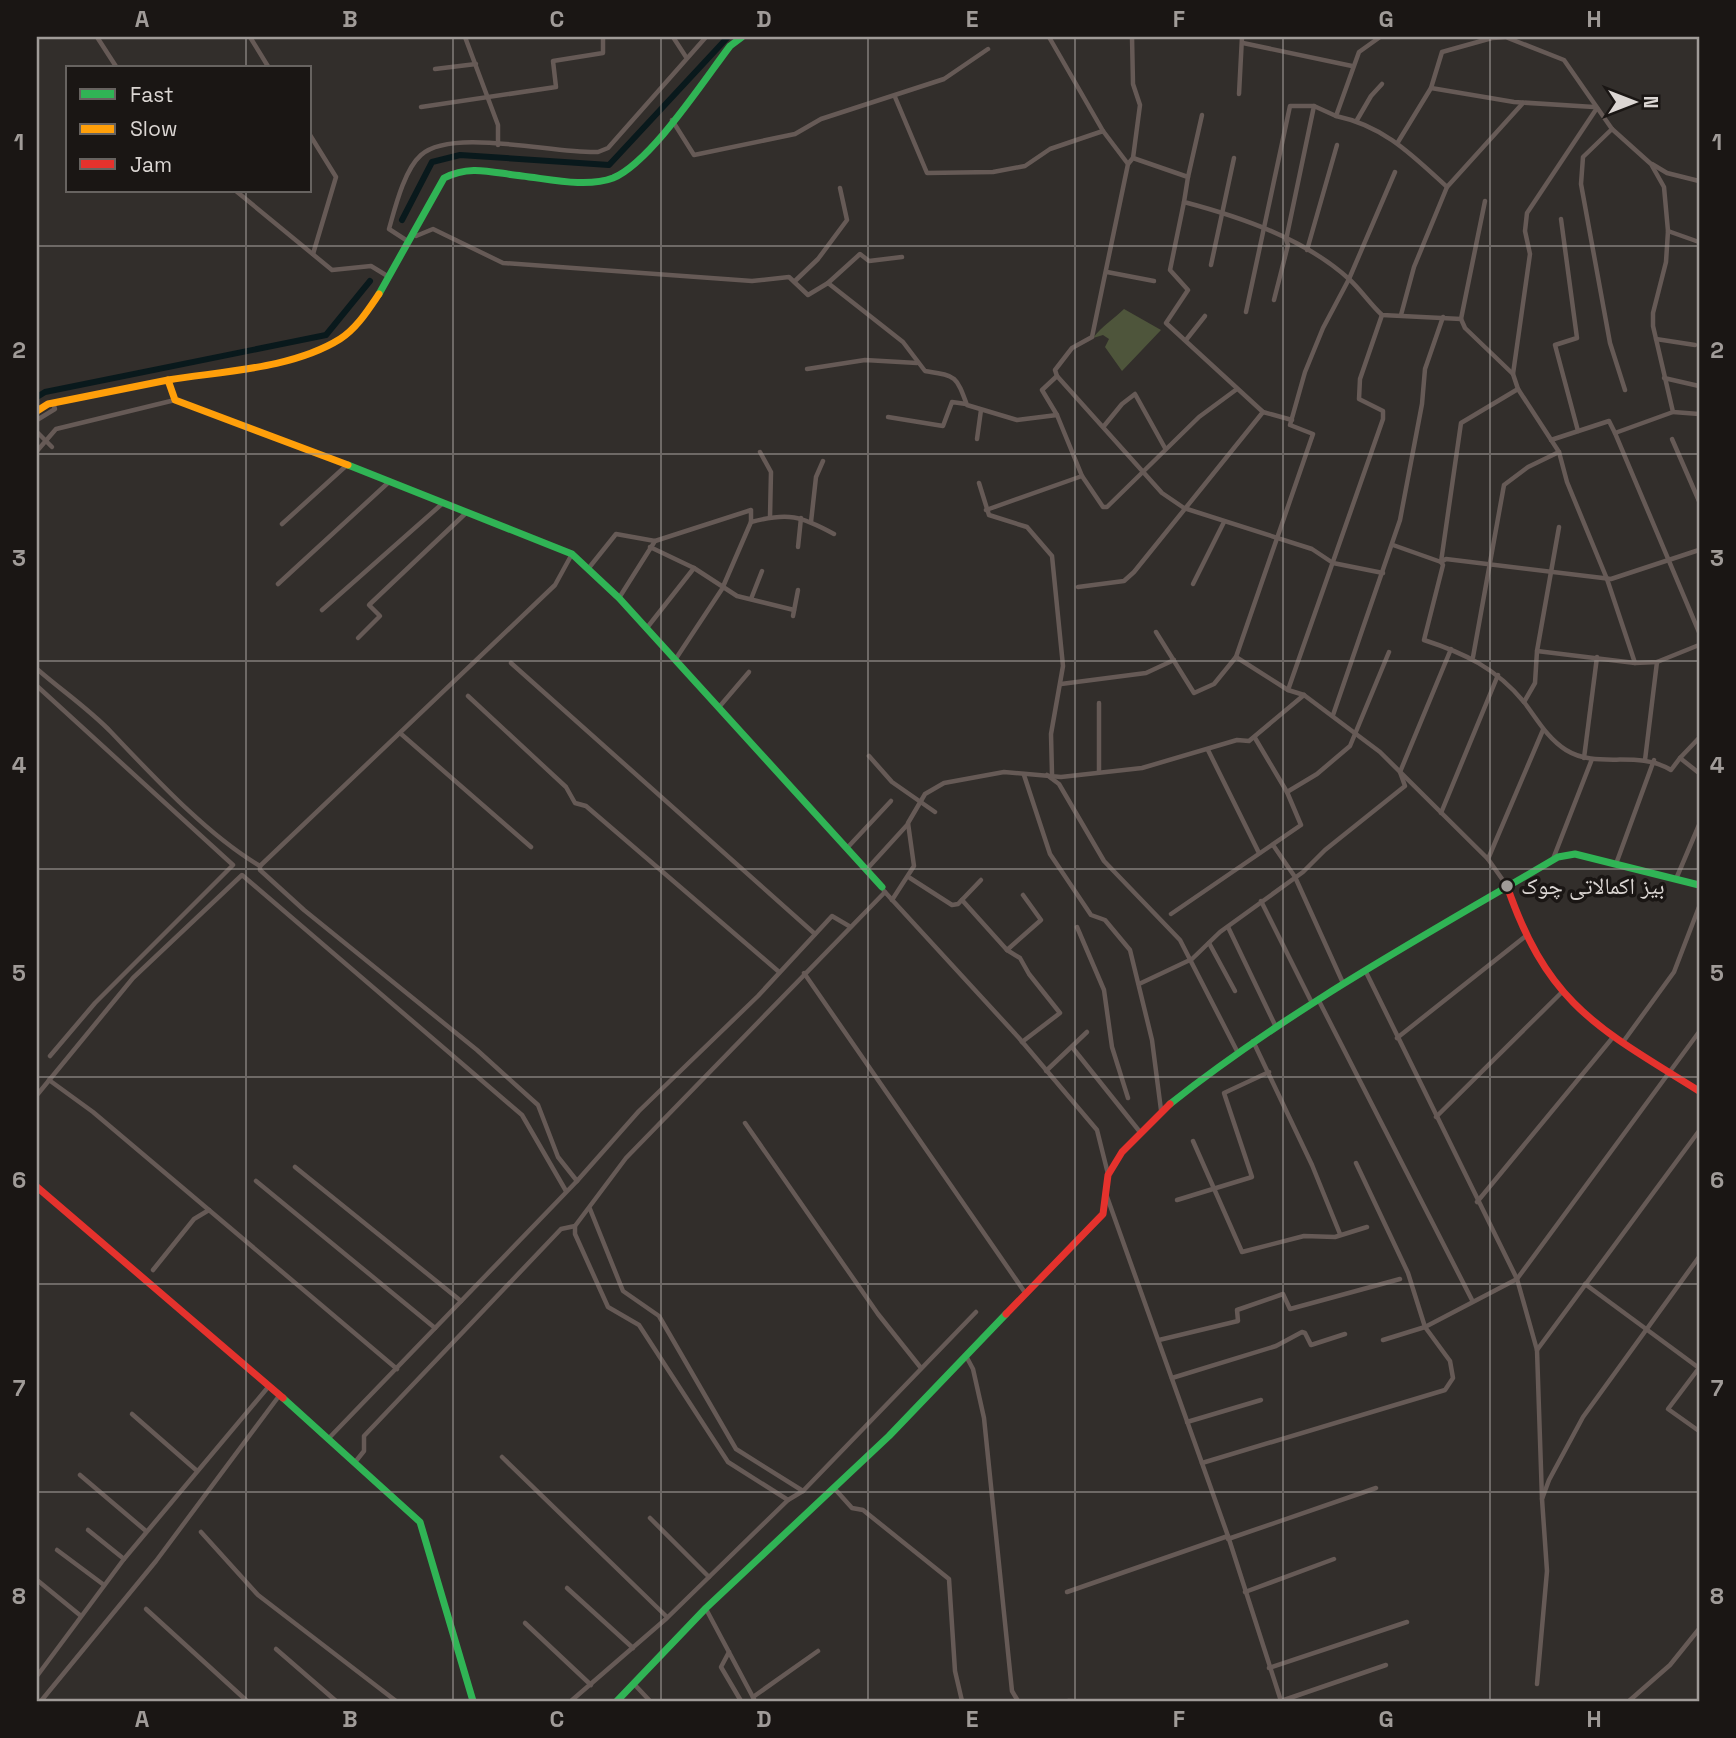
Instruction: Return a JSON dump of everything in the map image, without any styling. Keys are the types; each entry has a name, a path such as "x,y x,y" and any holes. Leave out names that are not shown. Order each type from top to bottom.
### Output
{"street":[{"path":"97,37 116,66"},
{"path":"250,37 269,66"},
{"path":"465,37 498,125 498,145"},
{"path":"421,107 556,87 553,61 603,53 603,37"},
{"path":"673,37 686,57"},
{"path":"411,240 389,229 399,194 420,156 453,142 586,153 608,148 706,37"},
{"path":"37,411 53,403 277,361 342,338 379,296 444,178 462,169 591,181 613,177 635,163 730,46 742,37"},
{"path":"1049,37 1102,131 1128,164"},
{"path":"1132,37 1133,84 1140,105 1133,158 1128,164 1092,337 1072,348 1055,370 1057,376 1162,493 1184,508 1312,549 1333,563 1383,573"},
{"path":"1336,116 1359,52 1380,37"},
{"path":"1398,142 1431,88 1442,52 1492,38 1508,37 1564,60 1612,129 1651,164 1667,173 1699,181"},
{"path":"1239,94 1242,40 1352,66"},
{"path":"671,119 694,155 795,134 821,119 944,79 988,49"},
{"path":"435,69 476,64"},
{"path":"1357,120 1371,96 1382,84"},
{"path":"1431,88 1523,103 1596,107"},
{"path":"895,97 927,173 993,172 1025,166 1050,149 1102,131"},
{"path":"1401,315 1414,267 1447,187 1523,103"},
{"path":"1246,312 1290,106 1314,106 1336,116 1357,120 1398,142 1447,187"},
{"path":"1273,300 1288,245 1286,240 1314,106"},
{"path":"1596,107 1527,213 1525,231 1530,254 1513,374 1518,389 1559,452 1567,482 1608,579 1635,663"},
{"path":"1202,115 1170,270 1188,290 1166,323 1263,412 1292,420"},
{"path":"1612,129 1583,158 1581,184 1610,343 1625,390"},
{"path":"312,138 336,177 313,254"},
{"path":"1307,250 1337,145"},
{"path":"1133,158 1188,177"},
{"path":"1211,265 1234,158"},
{"path":"1651,164 1664,187 1668,231 1666,262 1653,313 1656,339 1673,412"},
{"path":"1156,632 1194,693 1214,684 1236,657 1313,434 1290,425 1305,372 1395,172"},
{"path":"795,281 818,259 847,220 840,188"},
{"path":"237,192 332,270 371,266 390,277"},
{"path":"1485,201 1461,319 1465,328 1513,374"},
{"path":"1184,202 1263,227 1307,250 1349,279 1382,315 1461,319"},
{"path":"1561,219 1577,338 1555,345 1578,431"},
{"path":"411,240 433,229 503,263 752,281 789,277 808,295 828,283 860,254 869,261 902,257"},
{"path":"1668,231 1699,242"},
{"path":"1106,272 1154,281"},
{"path":"828,283 903,342 925,371 953,375 967,405"},
{"path":"1288,690 1383,419 1382,411 1359,399 1360,379 1382,315"},
{"path":"1186,340 1205,316"},
{"path":"1333,715 1393,545 1422,404 1424,369 1443,317"},
{"path":"1656,339 1695,345"},
{"path":"807,369 865,360 918,363"},
{"path":"1057,376 1042,390 1057,415 1082,476 1103,507 1107,507 1199,417 1237,389"},
{"path":"1664,378 1699,386"},
{"path":"168,380 175,400"},
{"path":"1518,389 1461,423 1441,562 1443,565 1424,640 1473,657 1498,675 1524,702 1543,730 1567,750 1584,758 1654,760 1671,770 1699,738"},
{"path":"1104,426 1122,404 1135,394 1165,448"},
{"path":"37,450 56,429 175,400 390,481 572,554 619,598 645,630 720,706 848,847 892,901 1022,1042 1097,1129 1108,1175"},
{"path":"888,417 943,426 952,402 1017,420 1057,415"},
{"path":"37,420 55,409 53,403"},
{"path":"977,439 981,410"},
{"path":"1077,587 1124,581 1263,412"},
{"path":"1615,433 1673,412 1699,414"},
{"path":"1551,440 1609,421 1699,632"},
{"path":"37,432 52,447"},
{"path":"1672,439 1699,501"},
{"path":"760,452 771,472 770,517"},
{"path":"1473,657 1504,485 1528,467 1559,452"},
{"path":"811,522 814,488 823,461"},
{"path":"282,524 348,465"},
{"path":"986,510 1082,476"},
{"path":"278,584 390,481"},
{"path":"979,483 989,515 1027,527 1052,556 1062,634 1061,684 1051,734 1049,774 1059,784 1104,861 1180,940 1237,1051"},
{"path":"322,610 443,502"},
{"path":"588,569 616,534 655,541 751,510 751,522 722,589 674,661"},
{"path":"358,638 380,615 369,605 467,512"},
{"path":"751,522 785,515 801,518 834,534"},
{"path":"798,547 801,518"},
{"path":"1193,584 1224,522"},
{"path":"1524,702 1535,684 1537,651 1559,527"},
{"path":"619,598 655,541"},
{"path":"1393,545 1441,562 1446,559 1608,579 1699,550"},
{"path":"650,547 694,568 722,589 793,613 797,590"},
{"path":"260,866 555,585 572,554"},
{"path":"645,630 694,568"},
{"path":"751,599 762,571"},
{"path":"1537,651 1635,663 1657,662 1699,645"},
{"path":"1139,984 1192,959 1228,927 1405,786 1399,772 1451,649"},
{"path":"1287,792 1317,774 1350,746 1389,652"},
{"path":"1236,657 1288,690 1304,695 1380,752 1488,859 1507,886 1527,934 1561,993 1623,1042 1699,1091"},
{"path":"1584,758 1597,657"},
{"path":"1061,684 1146,673 1174,660"},
{"path":"1645,760 1657,662"},
{"path":"511,663 815,934"},
{"path":"37,669 109,730 141,765 215,832 260,866 260,870 304,910 477,1050 538,1105 558,1157 577,1181"},
{"path":"720,706 749,672"},
{"path":"1441,814 1498,675"},
{"path":"37,686 233,865 95,1003 50,1056"},
{"path":"867,869 908,823 925,794 944,783 965,776 1003,772 1061,777 1142,768 1255,738 1304,695"},
{"path":"468,696 566,787 575,803 586,806 778,971"},
{"path":"1099,703 1099,772"},
{"path":"1488,859 1543,730"},
{"path":"400,733 531,847"},
{"path":"1171,914 1301,825 1287,792 1255,738"},
{"path":"1208,750 1259,853"},
{"path":"869,756 892,782 935,812"},
{"path":"1680,758 1699,773"},
{"path":"1553,860 1592,759"},
{"path":"1616,865 1654,760"},
{"path":"1024,775 1050,854 1091,915 1105,920 1130,950 1152,1040 1161,1111"},
{"path":"848,847 891,801"},
{"path":"892,901 909,878 914,866 908,823"},
{"path":"1675,879 1699,825"},
{"path":"1273,845 1294,877 1343,982"},
{"path":"617,1701 706,1608 889,1436 1103,1214 1108,1175 1140,1132 1161,1111 1237,1051 1343,982 1553,860 1576,854 1699,885"},
{"path":"37,1095 133,978 242,875 522,1115 566,1191"},
{"path":"909,878 952,905 962,900 981,880"},
{"path":"356,1461 364,1451 364,1436 561,1229 575,1226 626,1158 883,889"},
{"path":"1007,950 1041,920 1023,895"},
{"path":"962,900 1007,950 1020,958 1029,974 1060,1013 1022,1042"},
{"path":"1261,901 1472,1300"},
{"path":"1623,1042 1674,972 1699,907"},
{"path":"329,1438 577,1181 639,1111 758,996 778,971 832,916 849,926"},
{"path":"1077,927 1104,990 1112,1047 1128,1098"},
{"path":"1228,927 1275,1024"},
{"path":"1396,1039 1527,934"},
{"path":"1209,943 1235,991"},
{"path":"1365,970 1396,1039 1517,1279 1537,1350 1547,1571 1536,1684"},
{"path":"804,973 1026,1294"},
{"path":"1436,1117 1561,993"},
{"path":"1046,1071 1087,1032"},
{"path":"1383,1340 1425,1327 1472,1300 1517,1279 1699,1032"},
{"path":"1477,1202 1615,1036"},
{"path":"1253,1040 1340,1234"},
{"path":"1072,1048 1140,1132"},
{"path":"1177,1200 1252,1177 1224,1093 1269,1072"},
{"path":"50,1080 397,1369"},
{"path":"745,1123 878,1314 921,1368"},
{"path":"1537,1350 1699,1131"},
{"path":"1193,1142 1231,1222 1242,1252 1304,1236 1340,1234 1367,1227"},
{"path":"1202,1463 1445,1390 1452,1378 1450,1361 1425,1327 1408,1273 1356,1163"},
{"path":"295,1167 461,1301"},
{"path":"256,1181 435,1328"},
{"path":"37,1187 356,1461 420,1522 473,1701"},
{"path":"1104,1190 1228,1538 1281,1701 1386,1665"},
{"path":"590,1208 623,1291 659,1316 736,1449 803,1491"},
{"path":"153,1270 194,1219 209,1210"},
{"path":"575,1226 575,1234 608,1307 639,1325 728,1462 788,1500"},
{"path":"1542,1499 1549,1480 1583,1417 1699,1257"},
{"path":"1159,1340 1238,1321 1237,1310 1283,1294 1290,1309 1400,1279"},
{"path":"1584,1284 1699,1368 1668,1409 1699,1431"},
{"path":"571,1701 667,1618 788,1500 803,1491 976,1312"},
{"path":"1172,1378 1276,1346 1301,1332 1305,1333 1311,1345 1345,1334"},
{"path":"966,1356 973,1369 984,1418 1007,1620 1012,1691 1018,1701"},
{"path":"37,1676 146,1531 269,1386"},
{"path":"41,1701 156,1561 279,1396"},
{"path":"1187,1422 1261,1400"},
{"path":"132,1414 196,1470"},
{"path":"502,1457 667,1618"},
{"path":"80,1475 146,1531"},
{"path":"833,1487 852,1508 863,1510 949,1579 955,1671 962,1701"},
{"path":"1067,1592 1376,1488"},
{"path":"650,1518 709,1577"},
{"path":"88,1530 124,1559"},
{"path":"201,1532 258,1595 395,1701"},
{"path":"57,1550 104,1585"},
{"path":"1245,1592 1334,1559"},
{"path":"37,1580 81,1616"},
{"path":"567,1588 633,1648"},
{"path":"706,1608 754,1699 818,1651"},
{"path":"146,1609 247,1701"},
{"path":"1269,1668 1407,1622"},
{"path":"525,1623 592,1685"},
{"path":"1629,1701 1670,1665 1699,1629"},
{"path":"276,1648 336,1701"},
{"path":"729,1652 721,1667 741,1701"},
{"path":"634,1684 650,1701"}],"green space":[{"path":"1124,309 1161,330 1122,371 1105,347 1109,339 1103,335 1093,338"}],"waterway":[{"path":"402,220 432,162 460,155 609,165 728,37"},
{"path":"37,397 45,392 326,335 370,281"}],"traffic: fast":[{"path":"379,294 444,178 473,170 580,183 613,178 628,169 660,138 730,46 742,37"},
{"path":"348,465 572,554 619,598 882,887"},
{"path":"1170,1104 1311,1004 1558,857 1575,854 1699,885"},
{"path":"617,1701 706,1608 889,1436 1006,1314"},
{"path":"283,1398 420,1522 473,1701"}],"traffic: slow":[{"path":"168,380 279,363 321,349 352,330 379,294"},
{"path":"37,411 48,404 168,380 175,400 348,465"}],"traffic: jam":[{"path":"1507,886 1523,926 1540,959 1559,987 1605,1030 1699,1091"},
{"path":"1006,1314 1103,1214 1108,1175 1122,1152 1170,1104"},
{"path":"37,1187 283,1398"}],"place":[{"name":"بیز اکمالاتی چوک","path":"1507,886"}]}
